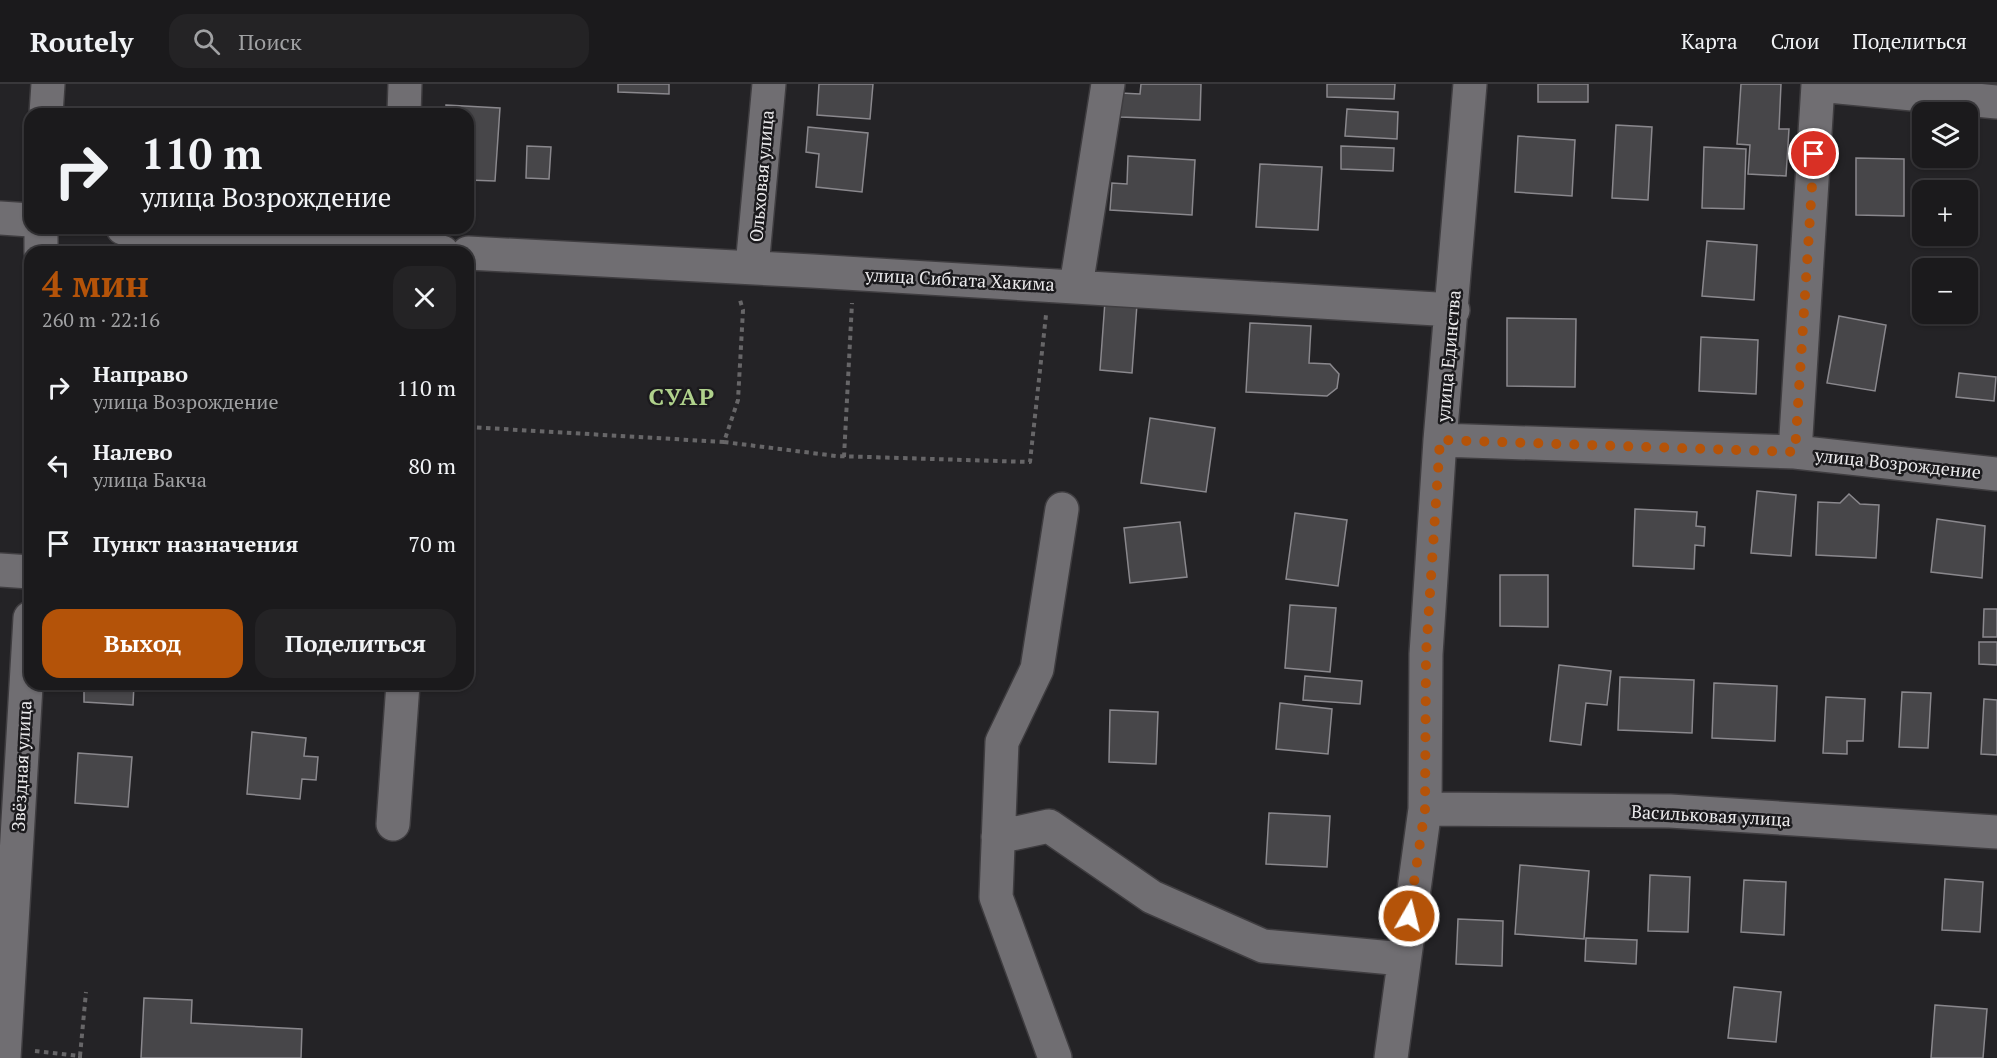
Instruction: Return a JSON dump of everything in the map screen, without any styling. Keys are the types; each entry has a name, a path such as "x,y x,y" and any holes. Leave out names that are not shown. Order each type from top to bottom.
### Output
{"street":[{"path":"46,108 48,84"},
{"path":"404,108 405,84"},
{"name":"Ольховая улица","path":"742,267 769,84"},
{"path":"1062,285 1108,84"},
{"name":"улица Единства","path":"1391,1058 1425,809 1426,654 1440,440 1453,310 1470,84"},
{"path":"1795,452 1818,85 1997,102"},
{"path":"0,218 24,220"},
{"path":"274,234 400,239 417,246"},
{"name":"улица Сибгата Хакима","path":"474,253 1062,285 1453,310"},
{"name":"улица Возрождение","path":"1440,440 1795,452 1997,474"},
{"path":"1055,1058 996,897 1002,742 1037,669 1062,509"},
{"path":"0,570 24,572"},
{"name":"Звёздная улица","path":"4,1053 26,690"},
{"path":"393,824 403,690"},
{"name":"Васильковая улица","path":"1425,809 1670,811 1997,832"},
{"path":"998,837 1049,826 1152,897 1263,946 1403,959"}],"path":[{"path":"724,442 738,399 743,310 742,267"},
{"path":"474,427 724,442 844,457 1030,462 1062,285"},
{"path":"844,457 852,303"},
{"path":"4,1053 80,1057 86,992"}],"building":[{"path":"618,84 669,84 669,94 618,92"},
{"path":"819,84 873,84 870,119 817,115"},
{"path":"1141,84 1201,84 1200,120 1120,117 1121,93 1140,94"},
{"path":"1327,84 1395,84 1394,99 1327,97"},
{"path":"1538,84 1588,84 1588,102 1538,102"},
{"path":"1741,84 1781,84 1779,129 1789,129 1786,176 1748,174 1750,145 1737,144"},
{"path":"446,105 500,108 495,181 474,180 474,108 446,108"},
{"path":"1347,109 1398,112 1397,139 1345,136"},
{"path":"1616,125 1652,127 1648,200 1612,198"},
{"path":"808,127 868,133 862,192 816,187 819,154 806,152"},
{"path":"1518,136 1575,140 1572,196 1515,192"},
{"path":"527,146 551,147 549,179 526,178"},
{"path":"1341,146 1394,148 1393,171 1341,169"},
{"path":"1704,147 1746,149 1744,209 1702,208"},
{"path":"1128,156 1195,160 1192,215 1110,210 1112,183 1127,184"},
{"path":"1856,158 1904,159 1904,216 1856,215"},
{"path":"1260,164 1322,167 1318,230 1256,227"},
{"path":"1707,241 1757,245 1754,300 1702,296"},
{"path":"1105,301 1137,304 1132,373 1100,370"},
{"path":"1839,316 1886,325 1875,391 1827,383"},
{"path":"1507,318 1576,319 1575,387 1507,386"},
{"path":"1250,323 1311,326 1309,363 1330,364 1339,374 1337,388 1327,396 1246,392"},
{"path":"1701,337 1758,340 1756,394 1699,391"},
{"path":"1959,373 1996,377 1994,401 1956,397"},
{"path":"1150,418 1215,428 1206,492 1141,483"},
{"path":"1757,491 1796,495 1791,556 1751,553"},
{"path":"1849,494 1860,504 1879,505 1876,558 1816,555 1818,502 1840,503"},
{"path":"1635,509 1697,512 1696,526 1705,527 1704,546 1695,545 1694,569 1633,566"},
{"path":"1295,513 1347,520 1338,586 1286,579"},
{"path":"1937,519 1985,526 1982,578 1931,572"},
{"path":"1180,522 1187,577 1130,583 1124,528"},
{"path":"1500,575 1548,575 1548,627 1500,626"},
{"path":"1290,605 1336,608 1330,672 1285,668"},
{"path":"1984,609 1997,609 1997,637 1983,637"},
{"path":"1979,642 1997,642 1997,665 1979,664"},
{"path":"1559,665 1611,671 1607,705 1586,703 1581,745 1550,741"},
{"path":"1305,676 1362,681 1360,704 1303,700"},
{"path":"1620,677 1694,680 1692,733 1618,730"},
{"path":"1714,683 1777,686 1775,741 1712,738"},
{"path":"84,690 134,690 133,705 84,702"},
{"path":"1902,692 1931,693 1928,748 1899,747"},
{"path":"1826,697 1865,699 1863,741 1847,741 1847,754 1823,753"},
{"path":"1984,699 1997,700 1997,755 1981,754"},
{"path":"1280,703 1332,709 1328,754 1276,749"},
{"path":"1110,710 1158,712 1156,764 1109,762"},
{"path":"252,732 306,738 304,756 318,757 316,780 302,779 300,799 247,794"},
{"path":"78,753 132,757 128,807 75,803"},
{"path":"1269,813 1330,816 1327,867 1266,864"},
{"path":"1520,865 1589,871 1584,939 1515,934"},
{"path":"1650,875 1690,877 1688,932 1648,931"},
{"path":"1945,879 1983,882 1980,932 1942,930"},
{"path":"1744,880 1786,882 1784,935 1741,932"},
{"path":"1458,919 1503,921 1502,966 1456,964"},
{"path":"1586,938 1637,940 1636,964 1585,961"},
{"path":"1734,987 1781,992 1776,1042 1728,1038"},
{"path":"144,998 192,1000 191,1023 302,1029 301,1058 141,1058"},
{"path":"1935,1005 1987,1009 1983,1058 1931,1058"}],"district":[{"name":"СУАР","path":"682,396"}],"route":[{"path":"1409,916 1425,809 1426,654 1440,440 1795,452 1814,154"}]}
